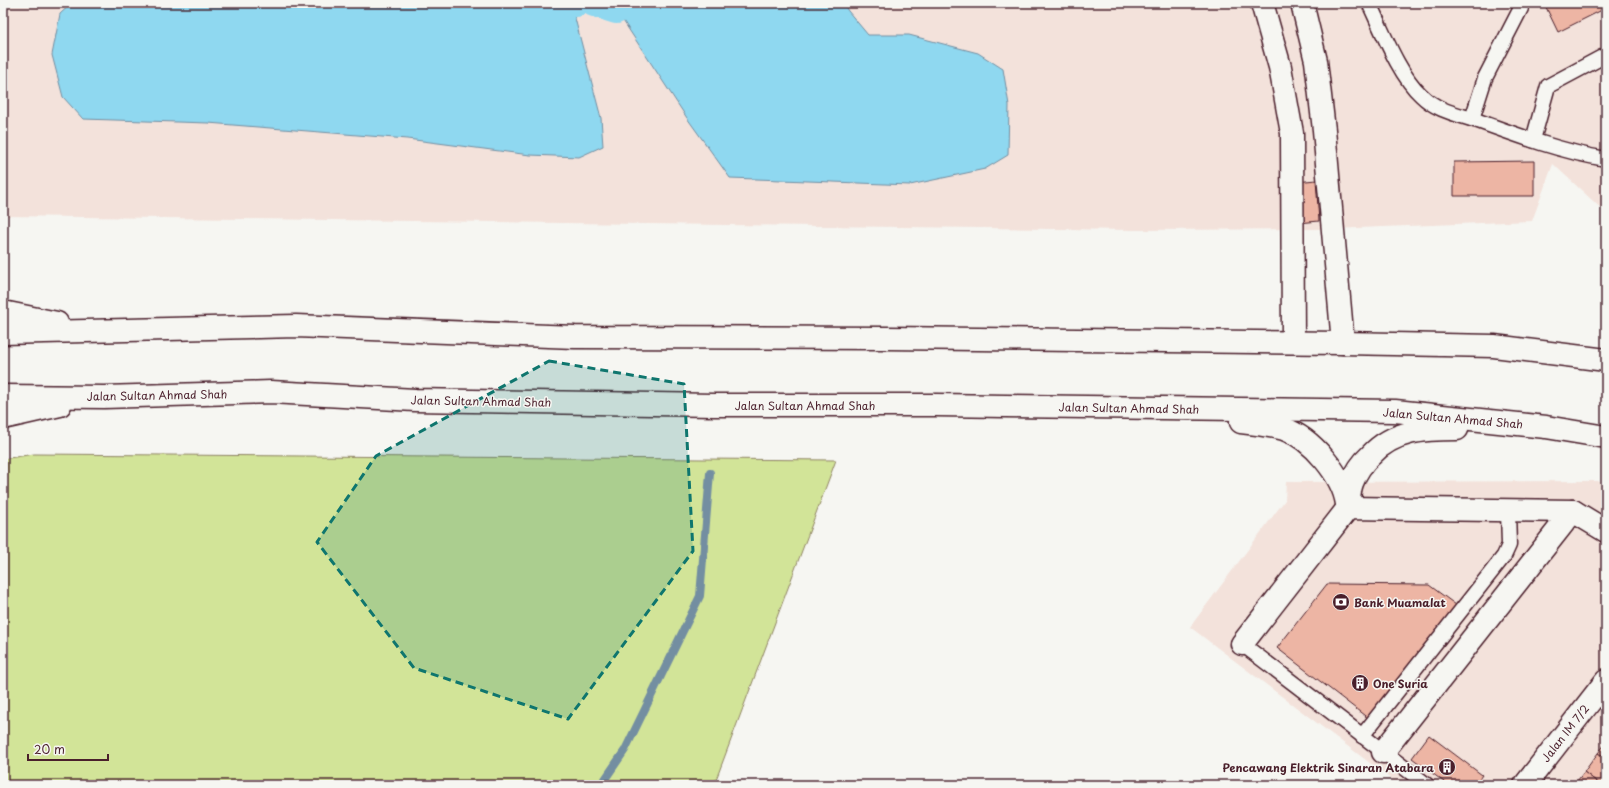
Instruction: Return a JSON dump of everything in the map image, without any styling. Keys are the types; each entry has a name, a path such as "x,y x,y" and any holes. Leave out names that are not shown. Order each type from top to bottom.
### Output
{"main road":[{"path":"1262,3 1280,67 1292,133 1293,342"},
{"path":"1302,3 1316,61 1324,130 1343,343"},
{"path":"1292,133 1324,130"},
{"path":"3,312 92,331"},
{"path":"3,333 296,326 575,337 1293,342 1494,346 1606,360"},
{"name":"Jalan Sultan Ahmad Shah","path":"3,396 104,397 271,392 423,400 714,405 937,405 1395,411 1546,427 1606,437"},
{"path":"3,418 104,397"},
{"path":"1166,409 1286,430 1312,447 1336,474 1346,494 1348,508"},
{"path":"1242,644 1348,508 1351,485 1356,472 1375,450 1393,438 1415,431 1546,427"},
{"path":"1348,508 1573,511 1606,531"},
{"path":"1383,752 1573,511"},
{"name":"Jalan IM 7/2","path":"1525,785 1606,681"}],"lane":[{"path":"1369,3 1402,68 1419,94 1431,104 1452,114 1472,119 1533,140 1606,159"},
{"path":"1472,119 1485,78 1521,8 1518,3"},
{"path":"1533,140 1548,86 1606,55"},
{"path":"1362,736 1504,556 1509,545 1508,510"},
{"path":"1242,644 1427,785"}],"highlighted area":[{"path":"549,361 684,384 693,551 568,719 414,668 317,542 376,456"}],"shaded area":[{"path":"3,3 1606,3 1606,213 1553,164 1532,221 1333,229 1136,230 3,216"},
{"path":"1598,481 1606,486 1606,785 1399,785 1190,627 1285,500 1286,482"}],"green space":[{"path":"34,454 836,460 714,785 3,785 3,459"}],"water":[{"path":"72,3 571,3 601,118 603,146 579,157 530,155 407,139 208,123 83,119 63,97 52,55 60,14"},
{"path":"614,3 843,3 868,35 909,35 978,53 1003,69 1009,105 1008,155 985,169 910,185 730,178 687,118 616,10"}],"building":[{"path":"1544,3 1606,3 1606,8 1558,32"},
{"path":"1534,161 1534,196 1454,196 1454,162"},
{"path":"1316,180 1319,221 1299,223 1296,182"},
{"name":"One Suria","path":"1327,584 1429,585 1456,605 1369,719 1277,648"},
{"name":"Pencawang Elektrik Sinaran Atabara","path":"1429,735 1482,775 1475,785 1448,785 1412,758"},
{"path":"1606,743 1606,759 1598,753"},
{"path":"1598,753 1606,759 1606,785 1601,785 1584,772"},
{"path":"1584,772 1601,785 1574,785"}],"waterway":[{"path":"571,3 576,3"},
{"path":"594,3 616,10"},
{"path":"601,785 625,750 700,596 710,473"}],"place":[{"name":"Bank Muamalat","path":"1341,602"},
{"name":"One Suria","path":"1360,683"},
{"name":"Pencawang Elektrik Sinaran Atabara","path":"1447,767"}]}
